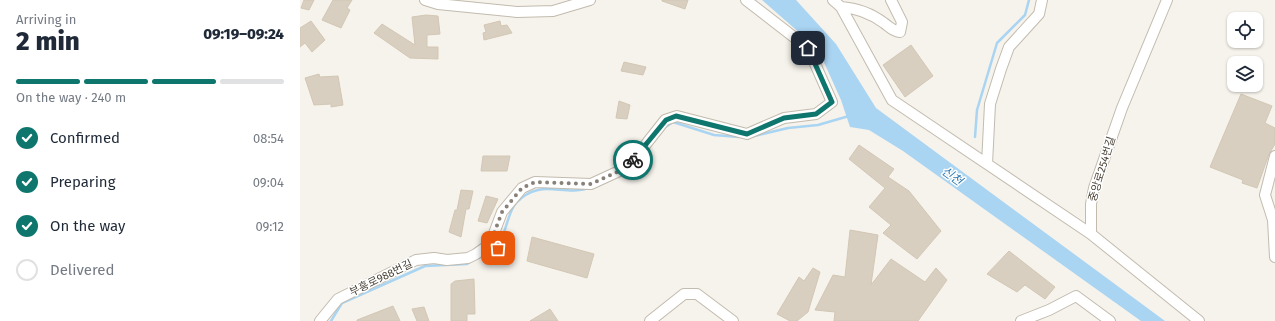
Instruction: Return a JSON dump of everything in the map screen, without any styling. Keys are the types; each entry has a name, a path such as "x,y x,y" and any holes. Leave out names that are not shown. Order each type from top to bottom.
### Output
{"street":[{"path":"425,0 438,4 517,12 553,11 590,0"},
{"path":"505,251 490,244 502,212 522,188 535,182 591,184 628,167 666,120 676,116 747,134 784,118 816,114 832,102 808,48 746,0"},
{"path":"837,3 855,8 884,23 893,31 900,32 902,22 891,0"},
{"path":"987,164 990,104 1001,69 1010,47 1039,14 1042,0"},
{"name":"중앙로254번길","path":"1091,234 1091,204 1094,188 1122,108 1167,0"},
{"path":"837,3 892,100 1091,234 1199,321"},
{"path":"1275,156 1265,195 1273,220 1275,257"},
{"name":"부흥로988번길","path":"320,321 338,299 416,260 434,258 446,260 468,258 490,244"},
{"path":"650,321 684,294 697,294 733,321"},
{"path":"1021,321 1049,310 1076,296 1110,321"}],"water":[{"name":"신천","path":"762,0 796,0 836,44 876,108 1165,321 1141,321 903,151 869,130 850,127 841,100 818,49"}],"building":[{"path":"304,0 314,0 309,10 301,8"},
{"path":"333,0 352,0 347,8 350,10 341,28 322,20"},
{"path":"662,0 688,0 685,9"},
{"path":"426,15 438,16 440,34 427,35 427,47 438,47 438,59 410,58 374,33 382,24 415,45 412,17"},
{"path":"311,21 325,40 312,52 305,43 300,47 300,28"},
{"path":"500,21 501,26 507,25 512,33 484,40 483,33 486,32 484,25"},
{"path":"911,45 933,76 905,97 883,65"},
{"path":"624,62 646,67 643,75 621,71"},
{"path":"319,74 320,77 338,76 343,105 331,107 331,104 314,105 305,78"},
{"path":"1241,94 1272,106 1265,123 1275,128 1275,144 1269,154 1257,188 1242,183 1243,180 1210,167"},
{"path":"619,101 630,105 627,119 616,118"},
{"path":"859,145 894,169 888,177 909,191 941,231 917,259 883,233 891,225 869,207 885,188 849,159"},
{"path":"483,156 510,156 507,171 481,171"},
{"path":"461,190 473,191 469,209 466,209 461,237 449,232 455,210 457,210"},
{"path":"486,196 498,199 487,223 478,221"},
{"path":"850,230 878,235 871,285 891,259 925,282 936,268 947,280 918,321 834,321 835,312 815,310 833,275 845,277"},
{"path":"532,237 594,254 587,278 527,261"},
{"path":"1009,251 1055,287 1045,299 1025,285 1017,292 987,274"},
{"path":"813,268 820,272 808,312 797,321 790,321 777,314 799,277 804,281"},
{"path":"474,279 475,314 467,314 467,321 451,321 451,284 455,281"},
{"path":"393,306 400,321 357,321 357,320"},
{"path":"424,307 429,321 417,321 412,309"},
{"path":"550,309 558,321 530,321"}],"waterway":[{"path":"975,137 977,110 997,43 1025,15 1029,0"},
{"path":"750,137 788,128 818,125 849,116"},
{"path":"664,128 673,122 714,135 739,137"},
{"path":"496,245 503,235 510,213 516,203 525,195 543,189 579,190 589,188"},
{"path":"478,258 487,252"},
{"path":"331,321 342,303 425,266 467,264 470,262"}],"way so far":[{"path":"498,248 490,244 502,212 522,188 535,182 591,184 628,167 633,160"}],"route":[{"path":"633,160 655,131 666,120 676,116 747,134 784,118 816,114 832,102 808,48"}]}
